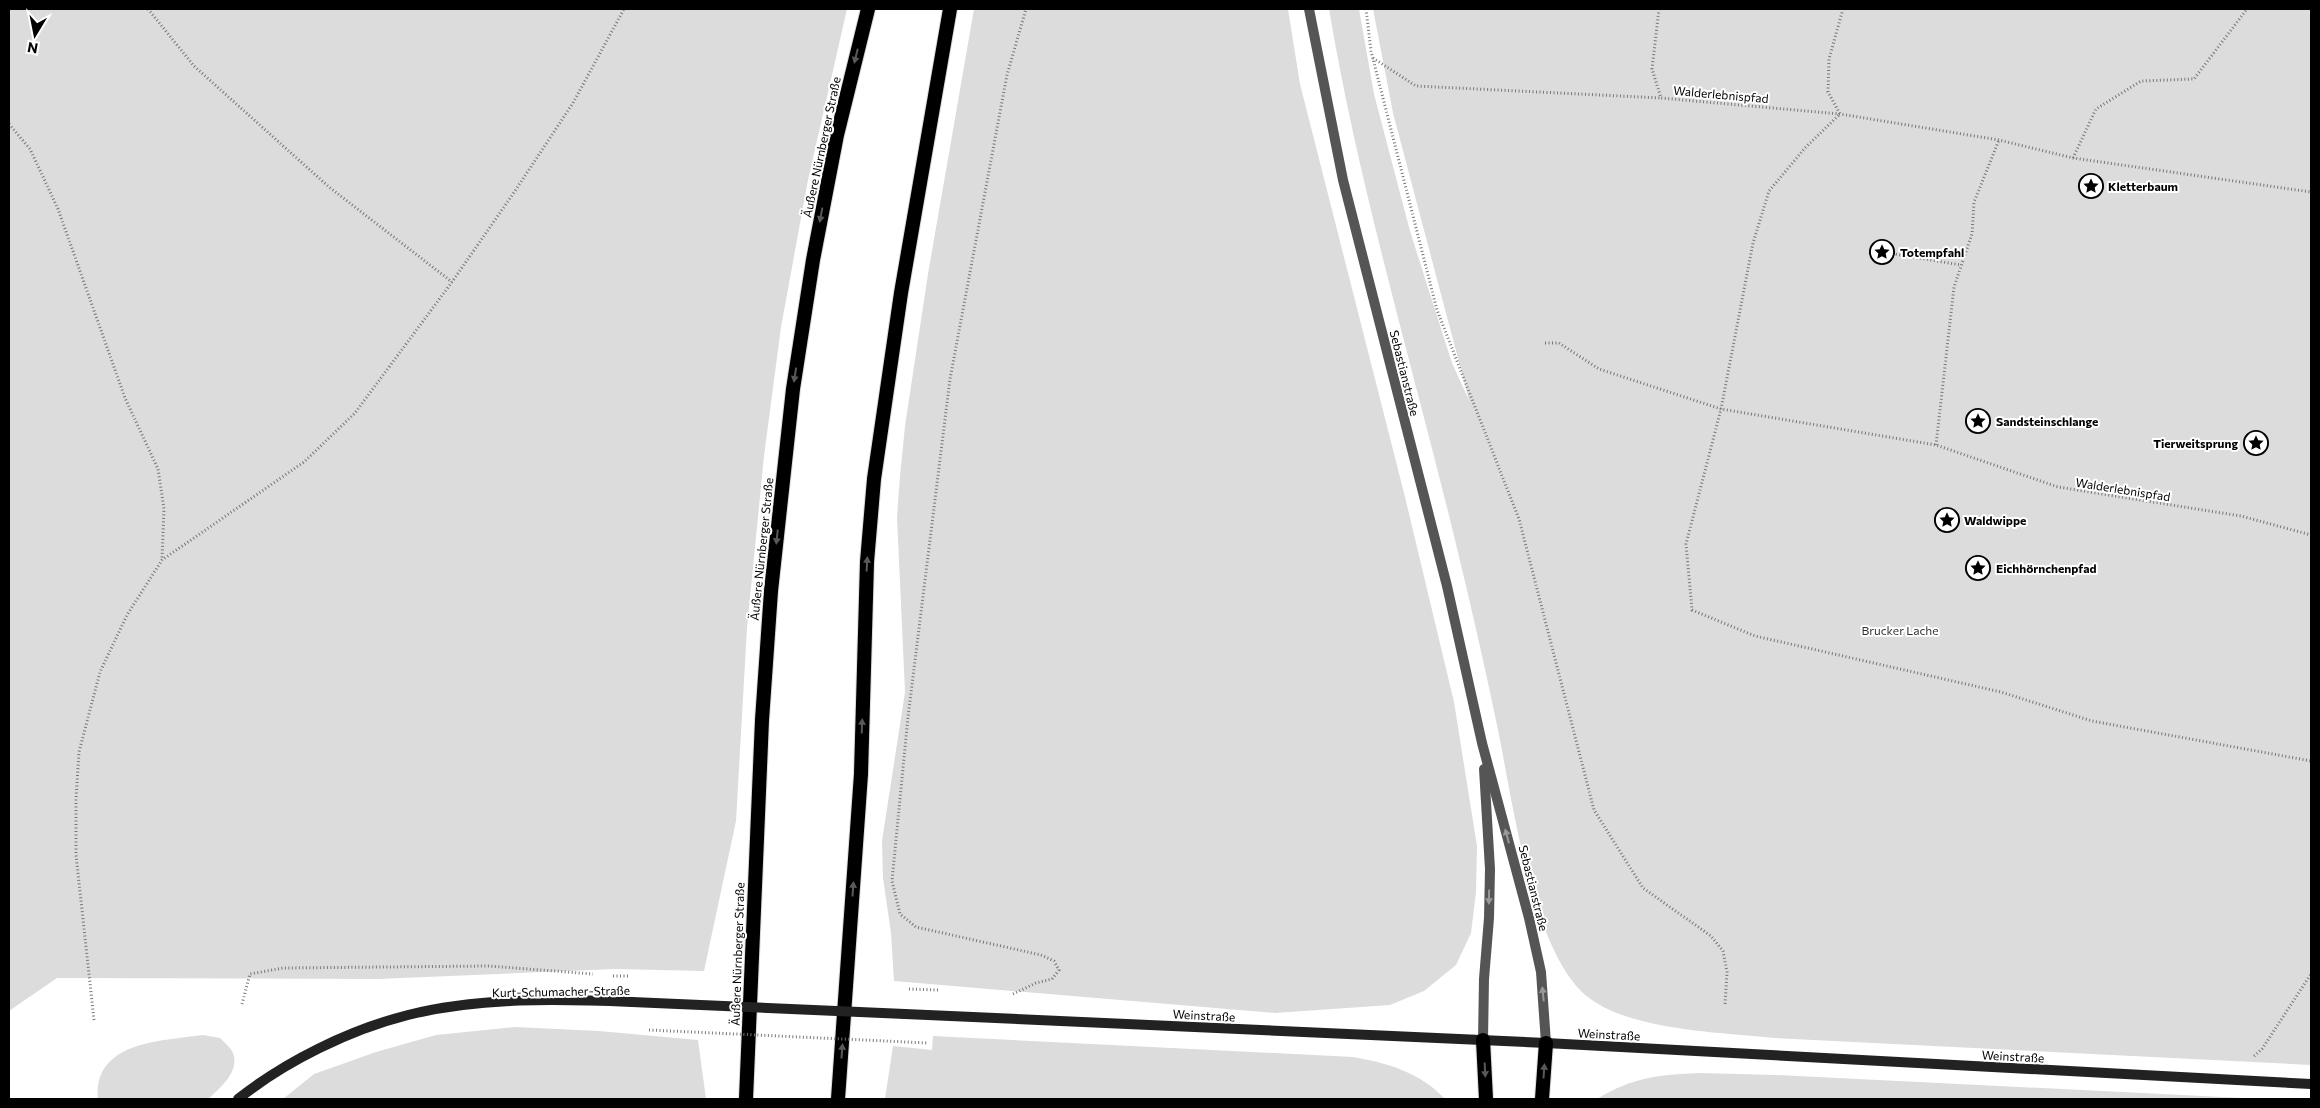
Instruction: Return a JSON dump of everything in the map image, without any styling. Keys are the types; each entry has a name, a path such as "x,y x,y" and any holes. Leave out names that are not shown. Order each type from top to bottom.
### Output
{"highway":[{"name":"Äußere Nürnberger Straße","path":"746,1099 762,710 770,591 793,389 813,260 837,135 868,9"},
{"path":"838,1099 861,774 867,562 874,479 901,293 950,9"},
{"path":"1483,1040 1486,1099"},
{"path":"1542,1099 1546,1043"}],"main road":[{"name":"Kurt-Schumacher-Straße","path":"238,1099 275,1072 300,1058 359,1032 408,1015 461,1006 519,1002 632,1002 905,1014"},
{"name":"Weinstraße","path":"905,1014 1546,1043 2311,1084"}],"street":[{"name":"Sebastianstraße","path":"1308,9 1343,180 1447,586 1482,743 1529,918 1541,972 1546,1043"},
{"name":"Sebastianstraße","path":"1482,743 1490,869 1483,1040"}],"path":[{"path":"148,9 194,66 329,187 452,282"},
{"path":"94,1020 76,855 76,799 79,752 100,672 127,614 162,560 304,462 355,413 452,282 573,103 624,9"},
{"path":"1012,995 1036,983 1052,979 1059,970 1054,961 1041,955 916,927 900,914 892,881 908,717 950,379 1007,75 1026,9"},
{"path":"1366,9 1373,58 1437,310 1518,518 1594,810 1643,888 1711,936 1723,951 1727,972 1725,1005"},
{"name":"Walderlebnispfad","path":"1659,9 1652,69 1661,98 1840,114 1998,140 2073,158 2311,192"},
{"path":"1843,9 1829,59 1828,92 1840,114 1805,148 1769,191 1753,243 1721,409 1686,544 1692,610 1755,636 2001,692 2092,721 2311,761"},
{"path":"2073,158 2096,109 2141,82 2194,79 2248,9"},
{"path":"1373,58 1416,86 1661,98"},
{"path":"9,124 30,149 58,209 124,398 158,470 164,509 162,560"},
{"path":"1936,445 1954,287 1972,234 1974,202 1998,140"},
{"path":"1882,252 1961,265"},
{"name":"Walderlebnispfad","path":"1545,343 1558,343 1599,369 1721,409 1936,445 2058,487 2241,516 2311,535"},
{"path":"242,1004 250,974 283,968 489,966 594,974"},
{"path":"2227,1080 2262,1049 2311,974"},
{"path":"604,975 613,976"},
{"path":"649,1030 928,1043"}],"green space":[{"path":"9,9 847,9 808,180 781,327 764,456 747,628 736,821 704,971 615,969 378,979 57,978 9,1011"},
{"path":"974,9 1288,9 1300,84 1405,497 1454,702 1477,846 1476,892 1471,933 1456,965 1424,991 1390,1005 1275,1013 894,981 891,933 883,878 882,841 905,692 897,517 900,476 905,426 928,274"},
{"name":"Brucker Lache","path":"1329,9 1359,9 1374,94 1410,231 1452,363 1469,400 1393,113 1373,9 2311,9 2311,1065 1775,1038 1700,1031 1645,1022 1620,1014 1599,1004 1581,991 1563,968 1548,938 1526,866 1471,609 1355,143"},
{"path":"515,1027 599,1031 698,1040 706,1099 283,1099 314,1074 376,1052 436,1035"},
{"path":"203,1035 220,1038 232,1051 234,1060 234,1067 228,1079 208,1099 98,1099 99,1080 107,1065 118,1055 133,1047 150,1043"},
{"path":"933,1036 1353,1057 1378,1062 1414,1075 1445,1099 885,1099 893,1046 932,1050"},
{"path":"1699,1073 1776,1075 2263,1099 1597,1099 1622,1086 1646,1078"}],"place":[{"name":"Kletterbaum","path":"2091,186"},
{"name":"Totempfahl","path":"1882,252"},
{"name":"Sandsteinschlange","path":"1978,421"},
{"name":"Tierweitsprung","path":"2256,443"},
{"name":"Waldwippe","path":"1947,520"},
{"name":"Eichhörnchenpfad","path":"1978,568"}]}
